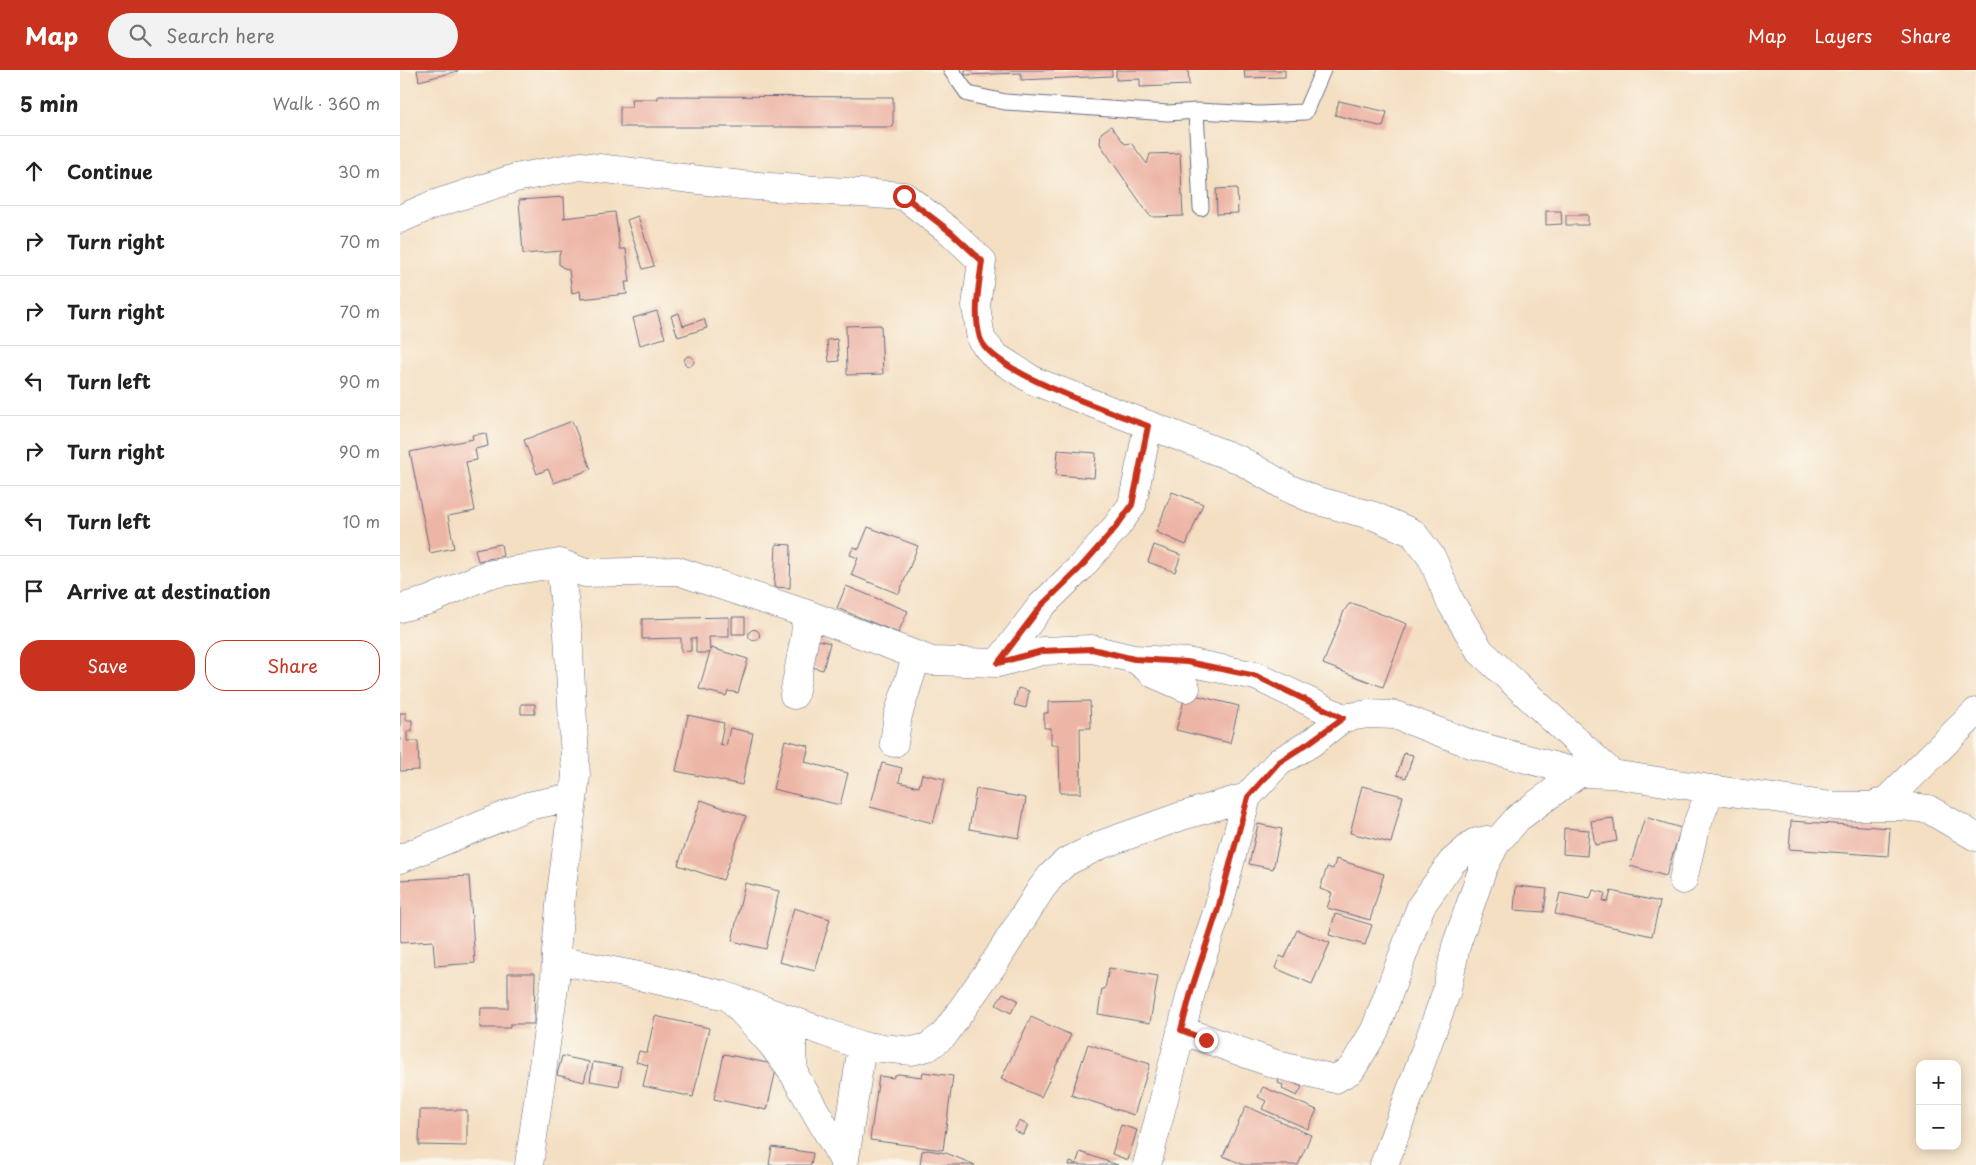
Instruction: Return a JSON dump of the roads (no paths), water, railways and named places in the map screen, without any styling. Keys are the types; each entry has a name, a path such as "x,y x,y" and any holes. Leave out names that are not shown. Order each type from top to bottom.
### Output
{"street":[{"path":"400,219 515,178 580,166 742,185 904,196 952,233 982,261 976,306 980,339 995,356 1034,381 1240,460 1288,488 1316,500 1374,516 1413,533 1432,558 1450,601 1480,651 1612,774"},
{"path":"998,663 1041,606 1080,568 1116,527 1132,505 1148,426"},
{"path":"528,1165 550,1026 561,894 576,776 568,634 560,563"},
{"path":"400,608 430,600 486,574 560,563 585,573 678,571 807,614 932,661 998,663 1042,651 1092,649 1134,659 1187,662 1256,676 1343,718"},
{"path":"794,695 807,614"},
{"path":"894,743 898,714 917,655"},
{"path":"1134,659 1154,674 1186,688"},
{"path":"1872,806 1888,799 1976,712"},
{"path":"1147,1165 1193,985 1218,909 1248,797 1279,762 1343,718 1368,714 1395,715 1471,744 1579,773 1612,774 1833,806 1902,806 1928,809 1976,837"},
{"path":"1384,1165 1446,993 1456,946 1483,868 1496,843 1518,818 1579,773"},
{"path":"1683,880 1694,832 1711,789"},
{"path":"400,858 528,806 574,797"},
{"path":"556,960 644,977 731,998 862,1046 912,1051 928,1047 944,1035 995,962 1041,889 1066,862 1103,844 1130,834 1182,816 1248,797"},
{"path":"1181,1030 1278,1066 1335,1079 1351,1070 1375,1030 1421,906 1452,862 1474,843 1487,840 1496,843"},
{"path":"731,998 771,1043 795,1076 844,1163"},
{"path":"793,1021 792,1057 795,1076"},
{"path":"844,1163 862,1046"}],"lane":[{"path":"951,70 968,94 1005,102 1168,113 1196,111 1260,114 1304,112 1323,70"},
{"path":"1196,111 1201,208"}]}
